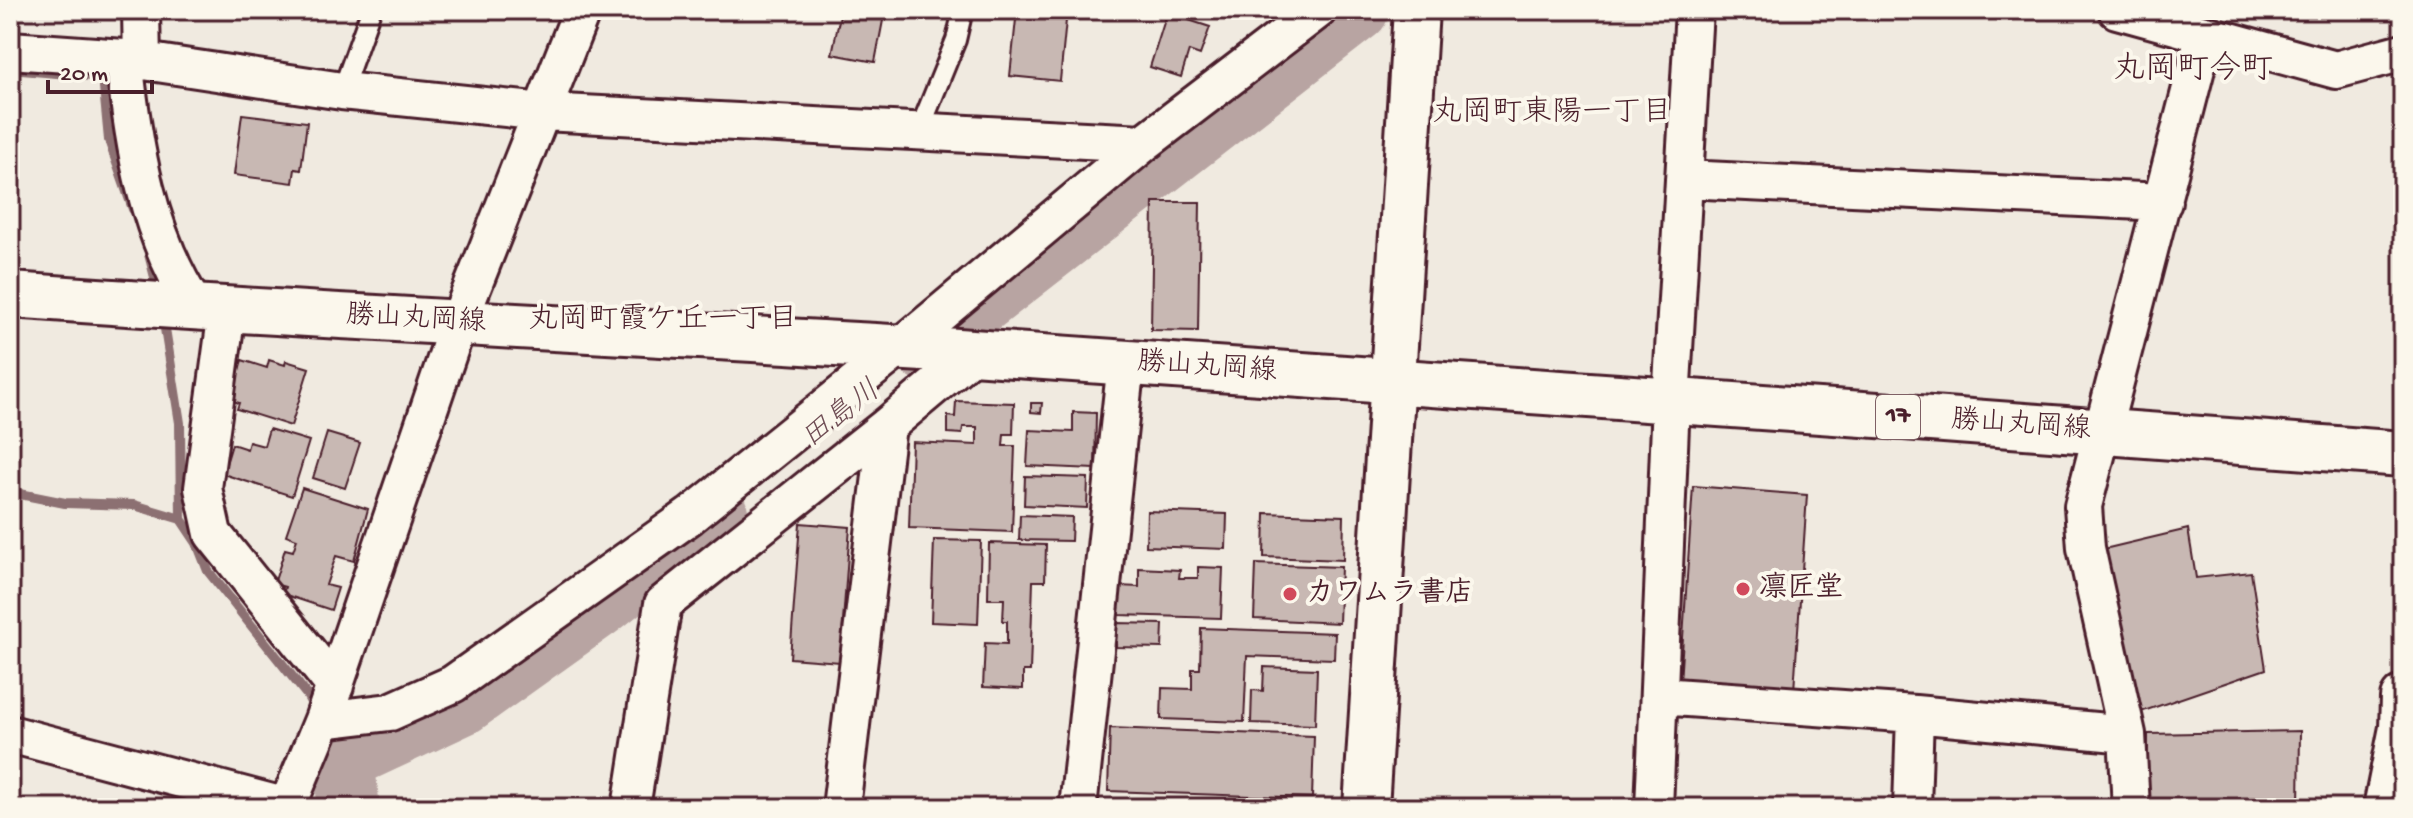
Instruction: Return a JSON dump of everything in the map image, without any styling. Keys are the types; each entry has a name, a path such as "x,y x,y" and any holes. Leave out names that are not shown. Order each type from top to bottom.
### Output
{"main road":[{"path":"1366,808 1416,10"},
{"name":"勝山丸岡線","path":"10,295 212,310 459,321 1126,362 2403,454"},
{"path":"2386,808 2402,728 2403,698"}],"street":[{"path":"141,10 133,60 136,149 157,228 183,289 212,310 203,488 213,534 335,686"},
{"path":"10,734 287,807 323,720 459,321 582,10"},
{"path":"323,720 390,712 453,684 690,516 899,348 1144,143 1318,10"},
{"path":"1654,808 1671,401 1694,10"},
{"path":"2117,10 2336,70 2403,52"},
{"path":"2131,808 2127,734 2086,548 2083,506 2205,34"},
{"path":"10,50 133,60 342,91 543,112 1144,143"},
{"path":"1684,179 2163,202"},
{"path":"631,808 663,604 975,352"},
{"path":"1078,808 1126,362"},
{"path":"841,808 887,426"},
{"path":"1659,696 1915,714 2127,734"},
{"path":"1912,808 1915,714"}],"lane":[{"path":"342,91 371,10"},
{"path":"919,131 956,40 963,10"}],"building":[{"path":"841,10 885,10 875,62 832,54"},
{"path":"1017,10 1067,10 1060,81 1010,76"},
{"path":"1167,13 1210,27 1200,55 1189,51 1181,77 1150,67"},
{"path":"242,114 307,122 301,170 295,169 293,183 234,175"},
{"path":"1153,202 1200,202 1198,331 1151,330"},
{"path":"242,360 267,368 269,360 309,368 291,426 237,409 239,403 230,400"},
{"path":"956,401 1014,403 1013,434 1004,434 1003,446 1015,446 1012,532 909,528 912,442 977,445 977,427 963,427 962,434 948,433 948,416 955,417"},
{"path":"1031,403 1042,403 1041,413 1031,412"},
{"path":"1073,412 1096,413 1095,469 1027,466 1029,430 1073,432"},
{"path":"269,429 309,441 292,496 223,474 232,444 247,449 249,442 264,446"},
{"path":"327,433 360,443 345,488 313,478"},
{"path":"1025,476 1088,478 1087,508 1024,505"},
{"name":"凛匠堂","path":"1693,486 1807,495 1794,691 1680,683"},
{"path":"302,488 368,509 354,561 336,556 326,585 338,588 331,610 283,594 285,587 274,584 285,549 293,551 297,539 286,535"},
{"path":"1147,511 1227,514 1226,549 1146,546"},
{"path":"1265,513 1344,516 1343,560 1264,557"},
{"path":"1020,515 1072,517 1071,541 1019,540"},
{"path":"800,523 850,527 840,662 790,658"},
{"path":"2188,529 2196,578 2251,572 2266,669 2141,712 2104,549"},
{"path":"934,540 981,541 978,624 931,622"},
{"path":"989,543 1046,545 1045,581 1033,581 1030,671 1023,671 1023,689 983,687 985,643 1007,644 1007,621 1003,621 1004,599 988,599"},
{"path":"1256,564 1341,567 1339,623 1254,619"},
{"path":"1198,567 1223,568 1221,618 1119,615 1119,586 1139,587 1139,568 1180,570 1179,578 1198,578"},
{"path":"1117,623 1163,624 1162,648 1116,647"},
{"path":"1201,628 1335,633 1334,659 1247,656 1244,722 1161,719 1162,688 1192,689 1192,669 1200,669"},
{"path":"1264,667 1317,669 1315,725 1251,723 1252,690 1263,691"},
{"path":"1110,728 1314,736 1312,798 1108,791"},
{"path":"2300,731 2299,808 2148,808 2148,734"},
{"path":"1178,804 1296,808 1178,808"}],"waterway":[{"name":"田島川","path":"922,349 1358,10"},
{"path":"10,69 103,77 109,140 133,209"},
{"path":"149,254 159,293"},
{"path":"163,316 180,423 181,519 197,543 208,571 307,695 316,711"},
{"path":"10,492 65,503 134,505 181,519"},
{"name":"田島川","path":"349,808 343,760 463,704 600,606 717,513"},
{"path":"327,732 343,760"}],"place":[{"name":"凛匠堂","path":"1743,589"},
{"name":"カワムラ書店","path":"1290,594"}],"district":[{"name":"丸岡町今町","path":"2193,71"},
{"name":"丸岡町東陽一丁目","path":"1552,114"},
{"name":"丸岡町霞ケ丘一丁目","path":"663,321"}]}
